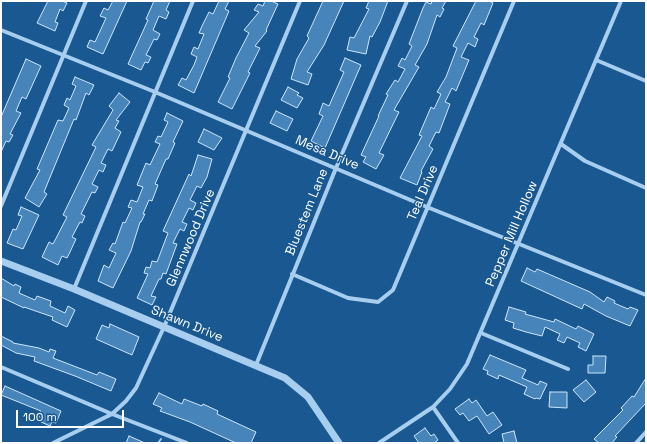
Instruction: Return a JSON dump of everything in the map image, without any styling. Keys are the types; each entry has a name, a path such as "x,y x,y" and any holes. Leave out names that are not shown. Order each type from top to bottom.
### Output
{"street":[{"path":"1,206 86,1"},
{"path":"74,289 193,1"},
{"name":"Glennwood Drive","path":"53,443 112,414 126,401 136,388 164,327 300,1"},
{"name":"Bluestem Lane","path":"256,365 292,274 407,1"},
{"name":"Teal Drive","path":"292,274 348,298 378,302 393,290 514,1"},
{"name":"Pepper Mill Hollow","path":"379,443 433,406 458,378 467,364 621,1"},
{"name":"Mesa Drive","path":"1,30 247,130 427,207 646,295"},
{"path":"596,60 646,81"},
{"path":"561,144 592,165 646,188"},
{"name":"Shawn Drive","path":"1,261 74,289 285,378 296,385 308,397 339,443"},
{"path":"481,332 568,369"},
{"path":"1,367 112,414 187,443"},
{"path":"433,406 458,443"},
{"path":"636,443 646,432"}],"building":[{"path":"48,1 62,1 67,3 63,11 60,9 55,22 58,23 55,31 37,23"},
{"path":"113,1 127,1 103,54 87,47 90,40 95,42 106,18 100,16 104,8 108,10"},
{"path":"154,1 170,1 166,10 169,12 166,19 159,16 153,30 160,34 157,40 154,39 146,55 151,57 148,63 145,62 141,70 128,64 148,20 146,19"},
{"path":"219,1 229,1 225,9 229,11 194,93 178,85 182,78 186,80 194,65 197,57 191,54 194,47 198,49 204,34 199,33 209,12 213,14"},
{"path":"265,1 271,1 278,4 266,30 267,31 255,46 260,48 248,72 250,73 232,109 218,102 230,78 228,77 236,58 249,33 244,30 259,12 254,10 258,4 263,6"},
{"path":"323,1 344,1 324,45 307,72 312,74 308,85 291,79 297,59 309,38 307,36"},
{"path":"369,1 388,1 380,22 372,37 370,36 366,54 347,50 350,37 354,38 369,9 366,8"},
{"path":"432,1 446,1 442,8 444,9 440,17 437,15 427,44 415,65 419,67 394,110 399,112 379,153 384,155 376,169 363,162 366,157 361,155 388,95 386,94 395,80 398,82 405,69 398,66 402,58 405,60 412,46 409,44 423,8 426,2 431,4"},
{"path":"476,1 489,1 493,3 484,25 481,23 474,37 478,39 475,47 468,43 461,57 469,60 456,91 452,88 445,102 450,104 439,133 436,132 429,146 433,149 421,171 422,172 417,185 400,178 422,136 419,135 431,107 434,109 441,94 437,92 446,77 457,48 453,46"},
{"path":"345,58 361,65 325,148 311,141 323,116 319,114 323,103 329,106 344,72 340,70"},
{"path":"26,59 41,66 26,99 22,97 16,111 21,113 10,134 13,135 9,142 6,141 1,152 1,117"},
{"path":"75,77 94,85 89,95 86,93 76,120 74,119 44,192 47,194 39,207 25,198 40,170 37,169 58,120 63,121 69,108 64,105 67,98 70,100 76,86 72,84"},
{"path":"288,87 299,93 297,95 303,98 297,108 281,100"},
{"path":"119,93 130,102 116,120 119,121 115,128 121,132 112,151 108,149 101,163 106,165 103,172 99,170 92,184 98,187 95,193 92,192 81,214 85,216 72,237 76,239 70,252 67,258 62,256 58,265 42,257 49,242 53,244 67,217 63,215 96,147 92,145 113,110 109,106"},
{"path":"276,111 293,119 287,131 270,123"},
{"path":"167,113 183,121 173,142 175,143 168,159 166,159 155,184 158,185 152,201 149,200 131,251 113,288 98,281 104,265 109,268 116,253 109,250 113,243 115,244 123,222 125,223 132,208 128,207 131,200 137,202 143,187 137,185 146,163 150,165 160,144 155,142 158,136 161,137 168,122 164,120"},
{"path":"204,129 222,138 214,150 198,142"},
{"path":"198,155 212,159 207,177 201,188 197,186 190,200 196,203 193,210 189,208 182,222 187,224 184,231 180,229 173,243 177,244 166,274 163,273 151,296 156,297 152,305 137,298 148,274 144,273 146,267 150,268 152,261 157,262 168,233 163,231 189,174 191,176"},
{"path":"21,207 39,215 23,249 7,243 13,229 16,230 22,216 18,215"},
{"path":"527,268 535,272 537,269 590,292 604,302 607,297 615,301 614,303 628,309 630,307 638,310 630,326 606,316 584,304 582,309 521,281"},
{"path":"1,278 14,286 15,284 21,287 19,293 35,300 37,296 51,301 50,306 65,313 68,306 75,310 67,327 52,320 53,317 24,308 1,297"},
{"path":"509,307 526,312 525,314 554,322 555,319 576,329 578,326 594,334 586,351 578,347 580,343 567,337 564,343 557,340 560,334 545,327 542,336 513,328 514,323 505,320"},
{"path":"110,324 139,337 132,355 96,339 102,325 109,328"},
{"path":"1,336 13,343 39,348 49,352 50,349 56,351 53,358 97,375 99,372 116,379 111,391 34,361 35,357 16,353 1,345"},
{"path":"490,355 526,370 522,378 538,385 540,381 547,384 540,399 535,399 524,394 527,387 499,375 498,379 487,374 488,371 483,369"},
{"path":"593,356 606,356 605,373 588,373 588,365 593,365"},
{"path":"646,378 646,403 615,436 617,437 612,443 599,443 594,439 623,410 621,408 632,396 634,397"},
{"path":"586,380 596,392 584,402 573,390"},
{"path":"5,386 61,411 56,423 52,422 50,426 41,422 43,419 38,416 41,411 1,395"},
{"path":"550,392 567,392 567,408 549,407"},
{"path":"159,393 182,404 184,399 202,406 203,404 218,411 217,414 256,432 251,443 236,443 190,422 160,411 162,408 153,404"},
{"path":"469,399 472,403 476,400 487,416 493,412 502,425 489,434 477,416 469,421 463,413 460,415 455,409"},
{"path":"425,428 431,436 434,434 438,440 434,443 419,443 414,436"},
{"path":"514,431 517,443 504,443 502,434"},
{"path":"129,436 145,443 126,443"}],"waterway":[{"path":"158,443 161,439"}]}
